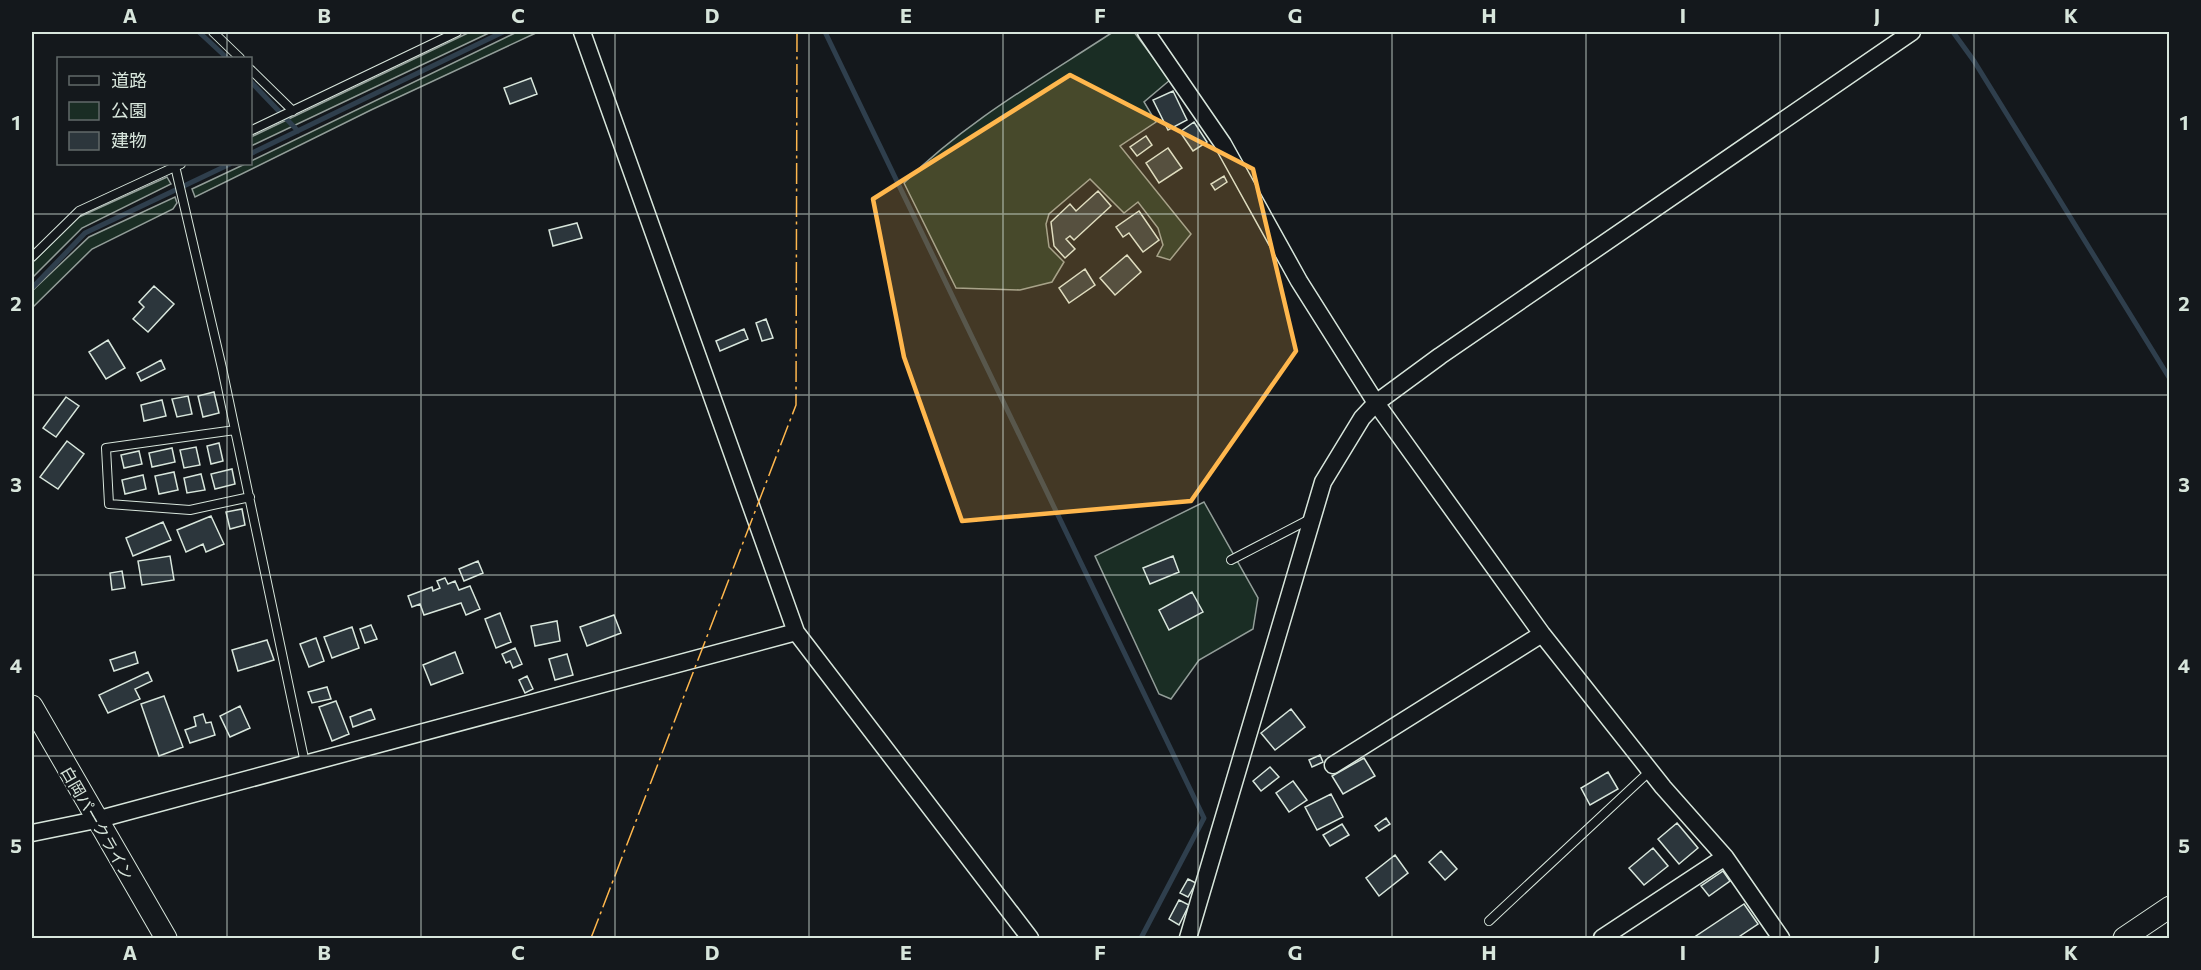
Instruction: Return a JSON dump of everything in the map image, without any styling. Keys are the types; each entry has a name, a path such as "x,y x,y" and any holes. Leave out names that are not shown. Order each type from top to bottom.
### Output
{"street":[{"path":"582,32 796,632 1030,939"},
{"path":"1146,32 1223,144 1299,281 1376,403 1542,634 1650,771 1725,856 1781,939"},
{"path":"1188,939 1323,482 1362,418 1376,403 1440,356 1912,32"},
{"path":"32,833 96,820 796,632"},
{"path":"1333,765 1542,634"},
{"name":"白岡パークライン","path":"32,706 166,939"},
{"path":"1602,939 1725,856"},
{"path":"2124,939 2169,907"}],"lane":[{"path":"213,32 239,57"},
{"path":"252,130 457,32"},
{"path":"252,71 293,111"},
{"path":"32,257 79,211 178,168 305,763"},
{"path":"235,430 106,448 109,504 190,510 250,497"},
{"path":"1231,560 1313,518"},
{"path":"1489,921 1650,771"}],"highlighted area":[{"path":"1070,75 1253,169 1296,351 1191,501 962,521 904,357 873,199"}],"green space":[{"path":"470,32 491,32 252,146 252,137"},
{"path":"517,32 538,32 371,110 195,197 192,189 243,165 252,165 252,161"},
{"path":"1113,32 1134,32 1170,80 1144,102 1156,122 1120,146 1191,234 1170,260 1157,256 1163,245 1158,228 1138,202 1124,213 1090,179 1049,214 1046,224 1049,247 1064,262 1052,282 1020,290 956,288 904,183 952,140 978,121"},
{"path":"167,177 171,184 82,228 32,278 32,263 79,217"},
{"path":"175,197 177,203 173,209 92,249 32,308 32,291 89,237"},
{"path":"1204,502 1258,598 1253,629 1199,660 1171,699 1159,694 1095,556"}],"building":[{"path":"531,78 537,94 510,104 504,88"},
{"path":"1173,91 1187,120 1168,130 1153,100"},
{"path":"1194,122 1207,142 1193,151 1180,132"},
{"path":"1146,136 1152,145 1137,156 1130,147"},
{"path":"1168,148 1182,168 1159,183 1146,163"},
{"path":"1224,176 1227,182 1215,190 1211,184"},
{"path":"1098,191 1111,206 1074,240 1070,236 1066,239 1075,249 1065,258 1054,246 1051,222 1070,204 1076,211"},
{"path":"1139,211 1159,240 1143,252 1129,233 1123,237 1116,227"},
{"path":"577,223 582,238 553,246 549,230"},
{"path":"1127,255 1141,272 1115,295 1100,278"},
{"path":"1085,269 1095,285 1069,303 1059,288"},
{"path":"154,286 174,304 148,332 133,319 144,307 139,302"},
{"path":"766,319 773,338 762,341 756,323"},
{"path":"744,329 748,339 720,351 716,341"},
{"path":"108,340 125,368 106,379 89,352"},
{"path":"161,360 165,369 141,381 137,373"},
{"path":"214,392 219,413 203,417 198,396"},
{"path":"188,396 192,414 177,417 172,399"},
{"path":"66,397 79,406 56,437 43,428"},
{"path":"162,400 166,416 144,421 141,405"},
{"path":"67,441 84,454 58,489 40,477"},
{"path":"219,443 223,461 211,464 207,446"},
{"path":"196,447 200,465 184,468 180,450"},
{"path":"172,448 175,462 152,467 149,453"},
{"path":"139,451 142,464 124,468 121,455"},
{"path":"232,469 235,484 215,489 211,474"},
{"path":"174,472 178,490 159,494 155,476"},
{"path":"201,474 205,490 187,493 184,478"},
{"path":"143,475 146,489 125,494 122,480"},
{"path":"242,509 245,525 230,529 226,512"},
{"path":"211,516 224,544 206,552 203,544 186,552 177,530"},
{"path":"163,522 171,540 133,556 126,538"},
{"path":"170,556 174,580 142,585 138,561"},
{"path":"1173,556 1179,572 1150,584 1143,568"},
{"path":"478,561 483,573 464,581 459,569"},
{"path":"122,571 125,588 112,590 110,573"},
{"path":"445,578 448,584 455,581 459,590 470,586 480,609 466,615 461,603 424,615 420,604 412,607 408,596 432,587 433,591 440,588 437,581"},
{"path":"1192,592 1203,612 1169,630 1159,610"},
{"path":"500,613 511,642 496,648 485,619"},
{"path":"614,615 621,633 587,646 580,627"},
{"path":"557,621 560,641 535,646 531,626"},
{"path":"371,625 377,639 365,643 360,629"},
{"path":"352,627 359,648 332,658 324,637"},
{"path":"316,638 324,661 309,667 300,644"},
{"path":"267,640 274,660 238,671 232,650"},
{"path":"515,648 522,664 513,668 510,661 506,663 502,654"},
{"path":"135,652 138,663 114,671 110,660"},
{"path":"455,652 463,673 431,685 423,665"},
{"path":"567,654 573,675 555,680 549,659"},
{"path":"148,672 152,681 135,689 140,699 108,713 99,695"},
{"path":"527,676 533,689 525,693 519,680"},
{"path":"327,687 331,699 312,703 308,692"},
{"path":"164,696 183,747 159,756 141,704"},
{"path":"336,701 349,734 332,741 319,707"},
{"path":"240,706 250,728 230,737 220,716"},
{"path":"371,709 375,719 353,727 350,717"},
{"path":"1291,709 1305,727 1275,750 1261,733"},
{"path":"203,714 206,723 211,722 215,735 190,743 185,730 196,726 194,717"},
{"path":"1320,755 1323,762 1312,767 1309,760"},
{"path":"1364,758 1375,776 1343,794 1332,776"},
{"path":"1270,767 1279,777 1261,791 1253,781"},
{"path":"1608,772 1618,789 1590,805 1581,788"},
{"path":"1293,781 1307,800 1289,812 1276,793"},
{"path":"1331,794 1343,817 1317,830 1305,807"},
{"path":"1386,818 1390,824 1379,831 1375,826"},
{"path":"1677,823 1698,848 1679,864 1658,839"},
{"path":"1342,824 1349,835 1330,846 1323,835"},
{"path":"1653,848 1668,866 1644,885 1629,868"},
{"path":"1441,851 1457,869 1445,880 1429,862"},
{"path":"1395,855 1408,873 1379,896 1366,878"},
{"path":"1723,871 1730,881 1709,896 1701,886"},
{"path":"1188,879 1196,883 1188,897 1180,893"},
{"path":"1179,900 1189,905 1179,925 1169,919"},
{"path":"1744,904 1758,924 1737,938 1693,938"}],"waterway":[{"path":"199,32 226,57"},
{"path":"252,153 503,32"},
{"path":"825,32 1204,818 1141,938"},
{"path":"1953,32 1974,61 2170,379"},
{"path":"252,83 298,131"},
{"path":"32,288 85,233 228,165"}],"power":[{"path":"591,938 796,405 797,32"}]}
